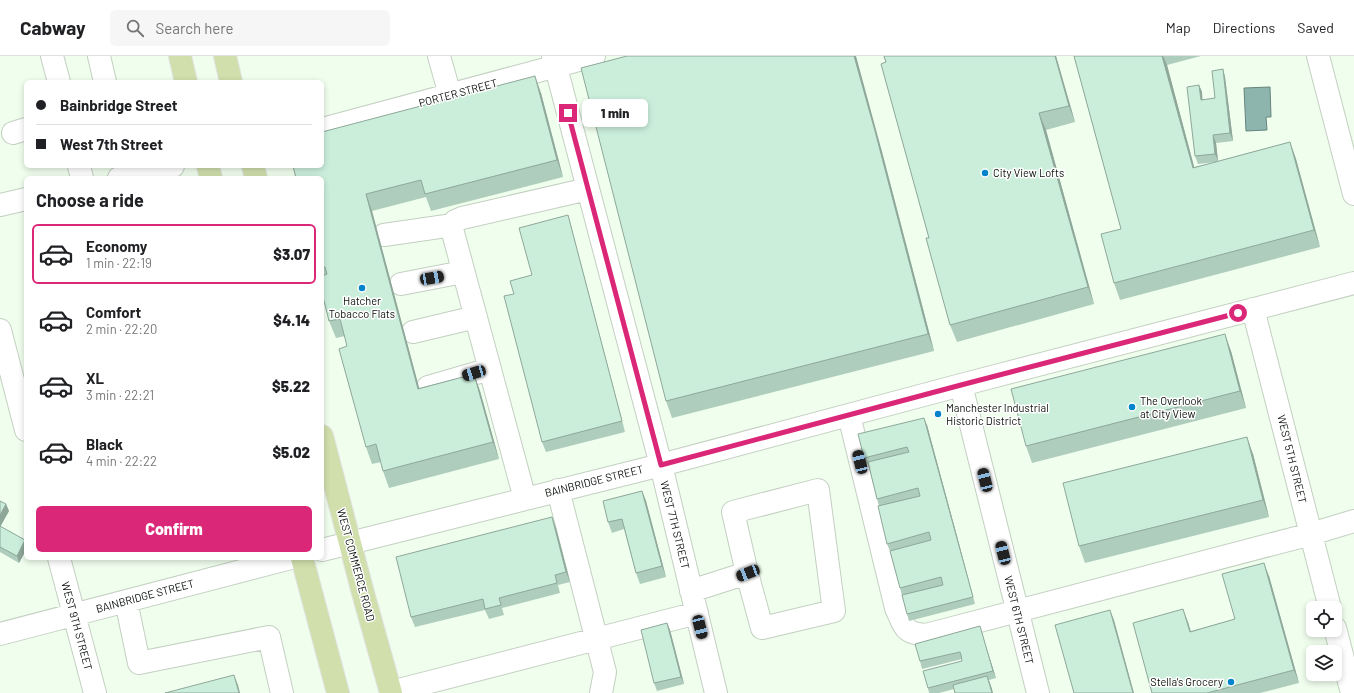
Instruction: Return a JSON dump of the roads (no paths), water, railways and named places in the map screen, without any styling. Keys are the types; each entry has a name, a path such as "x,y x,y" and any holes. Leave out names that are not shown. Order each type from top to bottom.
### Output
{"main road":[{"path":"180,56 186,80"},
{"path":"225,56 231,80"},
{"name":"WEST COMMERCE ROAD","path":"324,444 391,692"},
{"path":"303,560 338,693"}],"street":[{"path":"52,56 58,80"},
{"path":"99,56 105,80"},
{"path":"439,56 450,95"},
{"name":"PORTER STREET","path":"324,128 450,95 555,61 594,56"},
{"path":"1318,56 1354,194"},
{"name":"WEST 7TH STREET","path":"555,61 661,465 716,693"},
{"path":"128,176 164,168"},
{"path":"525,499 452,229 455,221 462,218 588,189"},
{"path":"0,205 24,199"},
{"path":"384,235 453,225"},
{"path":"401,284 464,272"},
{"name":"BAINBRIDGE STREET","path":"324,550 661,465 1354,283"},
{"name":"WEST 5TH STREET","path":"1253,309 1328,601"},
{"path":"413,332 476,317"},
{"path":"0,330 24,422"},
{"path":"428,387 490,369"},
{"name":"WEST 6TH STREET","path":"961,385 1038,693"},
{"path":"849,415 896,608 906,630 914,634 926,635 1017,612 1311,534 1354,521"},
{"path":"558,490 605,672 603,689 601,693"},
{"path":"818,490 834,611 762,628 748,573 733,512 818,490"},
{"name":"WEST 9TH STREET","path":"60,560 95,693"},
{"name":"BAINBRIDGE STREET","path":"0,634 283,560"},
{"path":"691,592 748,573"},
{"path":"126,601 140,663 269,637 282,693"},
{"path":"391,692 697,613"},
{"path":"1337,637 1352,693"}],"water":[{"path":"1270,87 1271,117 1266,117 1267,130 1246,131 1244,88"}],"place":[{"name":"City View Lofts","path":"985,173"},
{"name":"Hatcher Tobacco Flats","path":"362,288"},
{"name":"The Overlook at City View","path":"1132,407"},
{"name":"Manchester Industrial Historic District","path":"938,414"},
{"name":"Stella's Grocery","path":"1231,682"}]}
